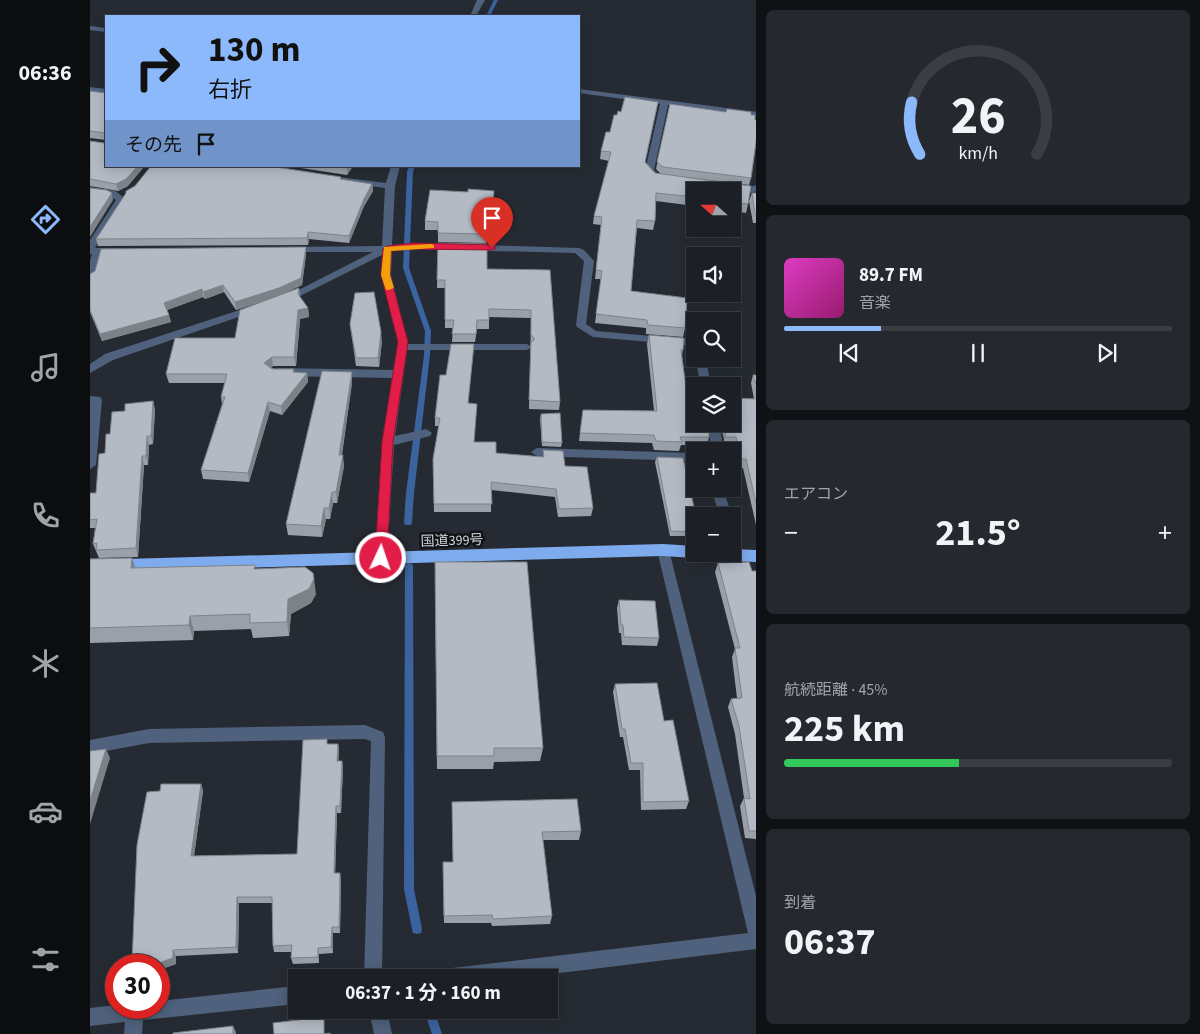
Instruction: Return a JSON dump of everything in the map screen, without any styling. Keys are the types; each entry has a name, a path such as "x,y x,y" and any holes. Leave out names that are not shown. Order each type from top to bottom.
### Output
{"highway":[{"name":"国道399号","path":"90,566 663,550 686,551"},
{"path":"741,556 756,556"}],"street":[{"path":"473,15 481,0"},
{"path":"90,28 105,30"},
{"path":"90,89 105,91"},
{"path":"580,91 756,115"},
{"path":"664,103 648,171 658,178 667,179"},
{"path":"381,558 388,442 403,342 386,275 390,186 396,167"},
{"path":"312,175 390,186"},
{"path":"741,189 751,190 756,188"},
{"path":"90,190 122,195 93,250 90,278"},
{"path":"277,249 387,249 413,246 576,250 581,252 589,261 581,324 593,334 686,343"},
{"path":"90,369 109,358 285,299 387,249"},
{"path":"93,250 128,250"},
{"path":"402,347 527,347"},
{"path":"274,372 398,374"},
{"path":"90,400 96,400 90,465"},
{"path":"388,442 426,433"},
{"path":"537,452 686,457"},
{"path":"514,969 756,938 663,550"},
{"path":"90,747 149,736 365,732 378,737 373,969"},
{"path":"170,1009 288,996"},
{"path":"90,1017 105,1016"},
{"path":"133,1034 134,1019"},
{"path":"380,1019 383,1034"}],"building":[{"path":"90,91 105,93 105,133 90,131"},
{"path":"625,97 658,102 645,162 655,173 721,182 686,182 686,196 656,193 655,221 637,220 631,291 686,298 685,328 648,325 647,320 596,314 602,271 596,270 602,217 594,216 611,152 601,151 606,132 610,132 614,115 617,115 618,111 621,112"},
{"path":"670,104 726,112 727,109 751,112 751,115 755,115 756,142 751,178 663,167 657,162"},
{"path":"90,141 104,143 105,167 137,167 126,179 116,184 90,179"},
{"path":"150,167 276,167 341,177 340,179 372,184 349,236 308,232 307,238 96,239 126,191 135,186"},
{"path":"741,185 751,186 748,204 741,203"},
{"path":"90,188 107,190 112,193 90,227"},
{"path":"468,189 494,191 491,222 486,222 486,234 438,233 438,222 425,221 430,190 468,192"},
{"path":"752,193 756,193 755,214"},
{"path":"438,243 487,244 487,269 550,270 560,402 529,400 531,342 535,339 531,335 531,310 489,309 489,320 477,320 476,334 452,334 454,320 445,320 445,280 437,280"},
{"path":"306,247 301,278 279,288 235,302 223,285 203,292 202,289 164,303 169,315 100,334 90,310 90,274 95,271 101,249"},
{"path":"299,288 298,294 308,308 298,310 294,357 272,357 264,363 272,369 294,369 293,372 307,373 281,406 268,402 248,473 201,470 225,397 221,397 227,374 166,374 175,338 235,338 240,310"},
{"path":"374,292 381,332 378,358 356,358 350,324 355,293"},
{"path":"649,335 684,338 683,350 681,350 686,388 686,432 709,432 709,437 680,437 682,442 656,441 654,435 580,433 583,410 657,411"},
{"path":"451,344 474,344 468,403 477,404 474,442 496,442 496,453 544,457 543,450 563,451 565,466 587,467 593,508 559,509 556,489 491,482 492,504 434,504 433,459 440,418 435,418 440,375 446,375"},
{"path":"322,371 352,372 339,455 343,455 336,492 332,492 329,508 324,508 321,526 286,524"},
{"path":"741,398 756,399 756,503 746,459 741,459 741,442 737,442 736,437 725,437 726,432 741,432"},
{"path":"153,401 151,436 147,436 146,456 142,456 136,548 96,550 97,543 93,544 97,519 90,520 90,493 96,493 99,454 105,453 106,434 110,434 112,412 125,411 125,404"},
{"path":"560,413 562,443 542,442 541,414"},
{"path":"657,457 683,458 686,471 686,497 692,497 694,507 686,507 686,532 671,531"},
{"path":"132,558 131,568 255,565 254,569 305,567 313,573 314,579 309,589 288,599 287,622 250,623 250,614 190,616 189,625 90,628 90,559"},
{"path":"435,562 527,562 543,748 494,748 494,756 437,756"},
{"path":"749,562 752,571 756,571 756,831 749,831 744,798 750,799 739,726 731,699 742,698 735,648 740,648 718,563"},
{"path":"619,600 655,601 659,638 624,637"},
{"path":"657,683 664,721 673,720 689,801 643,802 643,763 631,763 625,729 622,729 615,684"},
{"path":"327,739 327,744 338,744 337,761 342,761 340,806 336,806 334,873 340,873 339,927 332,927 331,947 318,948 318,957 291,958 292,945 273,946 272,897 237,897 236,947 173,950 173,958 170,959 170,954 132,954 137,845 147,792 160,791 161,784 201,784 191,856 297,854 303,740"},
{"path":"106,749 90,801 90,751"},
{"path":"577,799 581,831 542,832 552,916 493,919 492,915 444,916 443,862 453,862 452,802"},
{"path":"324,1019 324,1034 274,1034 273,1023"},
{"path":"233,1026 233,1034 173,1034 173,1033"}],"waterway":[{"path":"488,15 496,0"},
{"path":"408,523 428,331 406,268 412,167"},
{"path":"409,566 409,889 417,929"},
{"path":"432,1019 437,1034"}],"slow traffic":[{"path":"389,288 386,275 387,249 431,246"}],"route":[{"path":"381,558 388,442 403,342 386,275 387,249 413,246 492,248"}]}
